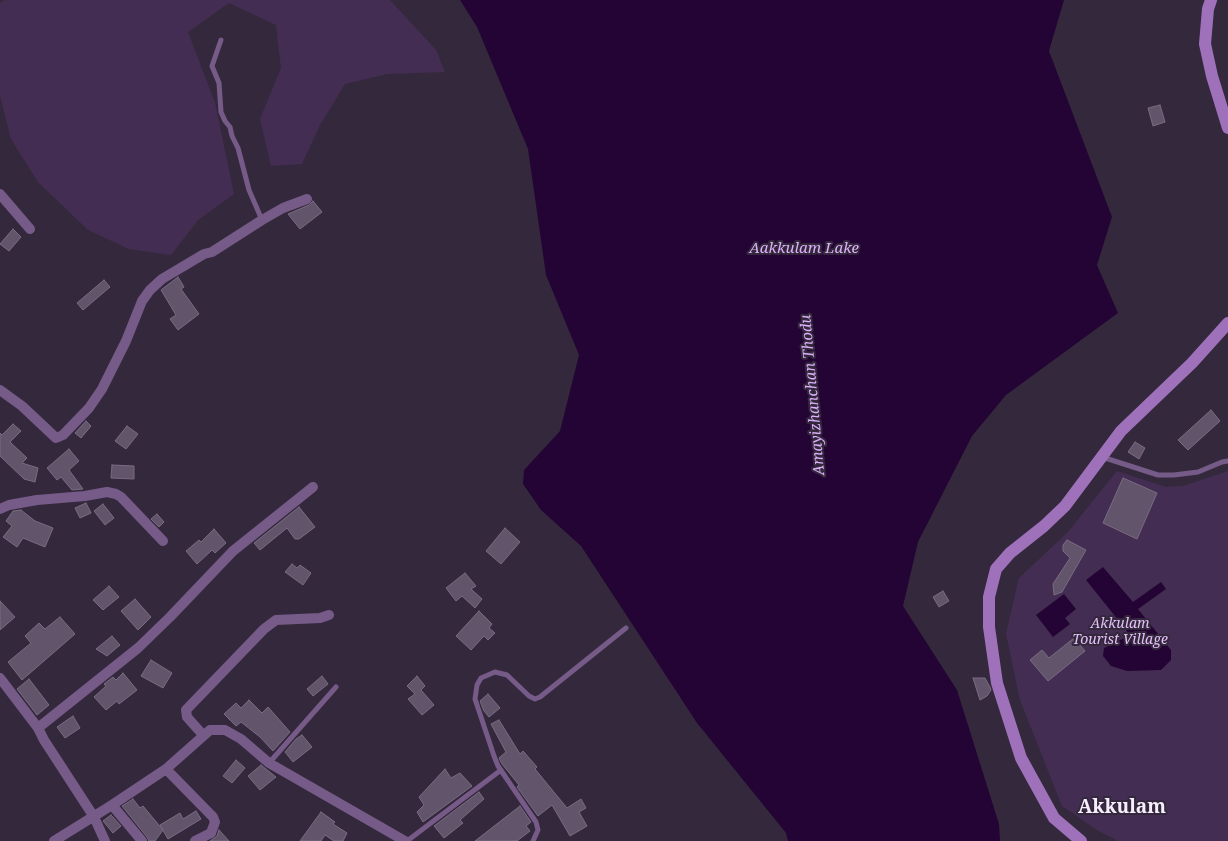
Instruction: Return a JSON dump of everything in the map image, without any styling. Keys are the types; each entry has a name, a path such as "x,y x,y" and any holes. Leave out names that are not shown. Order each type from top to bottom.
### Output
{"main road":[{"path":"1210,0 1205,44 1212,76 1228,128"},
{"path":"1080,841 1054,818 1021,758 997,683 990,627 989,598 996,569 1010,552 1066,506 1121,431 1192,363 1228,322"}],"street":[{"path":"0,194 30,229"},
{"path":"0,390 22,406 44,429 56,438 63,435 89,408 102,389 126,341 142,301 150,290 162,279 204,254 212,252 262,220 283,208 307,199"},
{"path":"38,728 138,648 233,551 313,487"},
{"path":"0,509 8,505 37,500 107,492 121,497 164,541"},
{"path":"203,735 187,717 186,710 264,629 276,620 320,618 329,615"},
{"path":"0,678 38,728 94,817 105,841"},
{"path":"54,841 166,769 210,730 224,730 241,739 269,763 394,838 406,841"},
{"path":"166,769 215,822 211,833 195,841"},
{"path":"112,805 142,841"}],"lane":[{"path":"221,40 212,66 218,83 222,112 238,148 249,190 262,220"},
{"path":"1102,457 1158,475 1198,472 1228,461"},
{"path":"533,841 538,830 536,822 501,770 494,756 475,699 477,686 481,678 495,672 507,674 529,696 535,699 559,683 626,628"},
{"path":"269,763 336,687"},
{"path":"406,841 501,770"}],"green space":[{"path":"5,0 390,0 436,50 445,72 387,74 345,84 320,125 302,164 271,166 260,119 281,68 276,25 229,3 188,32 215,103 234,194 198,220 171,255 129,249 88,230 38,182 11,139 0,96 0,3"},
{"name":"Akkulam Tourist Village","path":"1117,471 1166,487 1183,486 1228,471 1228,841 1118,841 1097,830 1062,806 1020,700 1006,634 1019,578 1067,533"}],"water":[{"name":"Aakkulam Lake","path":"460,0 1064,0 1049,51 1112,217 1097,265 1118,313 1006,395 972,436 918,542 903,606 957,690 999,824 1000,841 788,841 786,833 697,723 581,546 541,510 523,484 524,470 560,431 579,355 546,275 528,149 477,27"},
{"path":"1103,567 1133,602 1161,582 1166,589 1138,609 1171,650 1171,660 1161,670 1127,671 1111,666 1103,656 1104,648 1124,638 1127,631 1086,580"},
{"path":"1064,594 1076,609 1065,618 1070,624 1053,637 1036,615"}],"building":[{"path":"1160,105 1165,122 1153,126 1148,108"},
{"path":"313,201 322,212 300,229 288,214 309,205"},
{"path":"13,229 21,237 9,251 0,244"},
{"path":"178,277 184,287 181,289 199,314 178,330 170,319 176,315 161,290"},
{"path":"104,280 110,287 83,310 77,303"},
{"path":"1211,410 1220,421 1188,450 1178,440"},
{"path":"86,421 91,426 81,438 75,433"},
{"path":"13,424 21,431 10,442 27,458 22,463 38,468 35,482 24,479 0,456 0,433 2,435"},
{"path":"127,426 138,434 126,449 115,441"},
{"path":"1135,442 1145,448 1139,459 1128,452"},
{"path":"69,449 79,461 69,470 83,489 72,490 61,477 57,480 47,468"},
{"path":"112,465 134,466 134,479 111,478"},
{"path":"1123,478 1157,493 1137,539 1103,523"},
{"path":"86,503 91,513 80,518 75,508"},
{"path":"103,504 114,518 105,525 94,511"},
{"path":"299,507 315,527 299,539 295,539 287,528 260,550 254,543"},
{"path":"21,510 35,521 53,528 45,547 23,538 17,547 3,537 12,526 6,521 13,511"},
{"path":"157,514 164,522 159,527 151,519"},
{"path":"505,528 520,542 501,564 486,551"},
{"path":"214,529 226,543 215,553 212,550 197,564 186,551 199,540 201,542"},
{"path":"1067,540 1086,550 1062,592 1054,595 1053,584 1070,558 1063,551 1063,545"},
{"path":"292,564 297,568 300,565 311,573 303,585 285,572"},
{"path":"465,573 476,586 471,589 482,599 475,608 462,596 456,601 446,588"},
{"path":"109,586 119,597 103,610 93,600"},
{"path":"943,591 949,601 939,607 933,597"},
{"path":"135,599 151,617 138,630 121,611"},
{"path":"0,601 15,617 0,630"},
{"path":"479,611 492,624 489,628 495,633 488,640 484,636 471,650 456,636"},
{"path":"60,617 75,634 22,680 8,662 31,643 25,636 39,623 45,629"},
{"path":"112,636 120,645 107,656 96,649"},
{"path":"1074,638 1085,651 1048,681 1030,660 1042,650 1049,658"},
{"path":"151,660 172,673 163,688 141,676"},
{"path":"123,673 137,690 119,704 117,701 106,710 94,697 106,686 104,684 113,677 116,680"},
{"path":"322,676 328,684 313,696 307,689"},
{"path":"417,676 425,686 421,690 434,705 422,715 408,699 415,694 407,686"},
{"path":"973,678 985,678 991,690 987,696 980,700"},
{"path":"29,679 49,705 37,715 17,689"},
{"path":"488,694 500,708 489,717 480,701"},
{"path":"249,700 262,713 268,707 290,732 273,751 260,737 241,722 236,726 224,714 236,703 241,708"},
{"path":"73,716 80,728 65,738 57,727"},
{"path":"499,720 520,754 523,751 537,767 535,769 567,808 581,799 586,808 579,812 587,826 570,836 552,805 538,816 517,787 519,785 499,758 506,752 491,724"},
{"path":"302,735 312,747 293,762 285,752"},
{"path":"236,760 245,768 232,783 223,776"},
{"path":"261,765 276,777 260,790 248,776"},
{"path":"445,769 451,778 460,773 472,786 423,822 417,812 424,805 419,797"},
{"path":"479,792 484,799 460,820 463,823 444,838 434,826"},
{"path":"133,799 140,808 143,806 163,830 155,841 149,841 122,806"},
{"path":"520,806 531,822 526,826 530,831 517,841 475,841"},
{"path":"196,811 201,819 168,839 160,825 180,813 183,819"},
{"path":"321,812 335,822 333,824 347,833 343,841 334,841 325,835 321,841 300,841"},
{"path":"111,815 121,826 113,833 103,821"},
{"path":"219,830 229,841 210,841 217,836"}],"district":[{"name":"Akkulam","path":"1122,808"}],"water label":[{"name":"Amayizhanchan Thodu","path":"813,395"}]}
